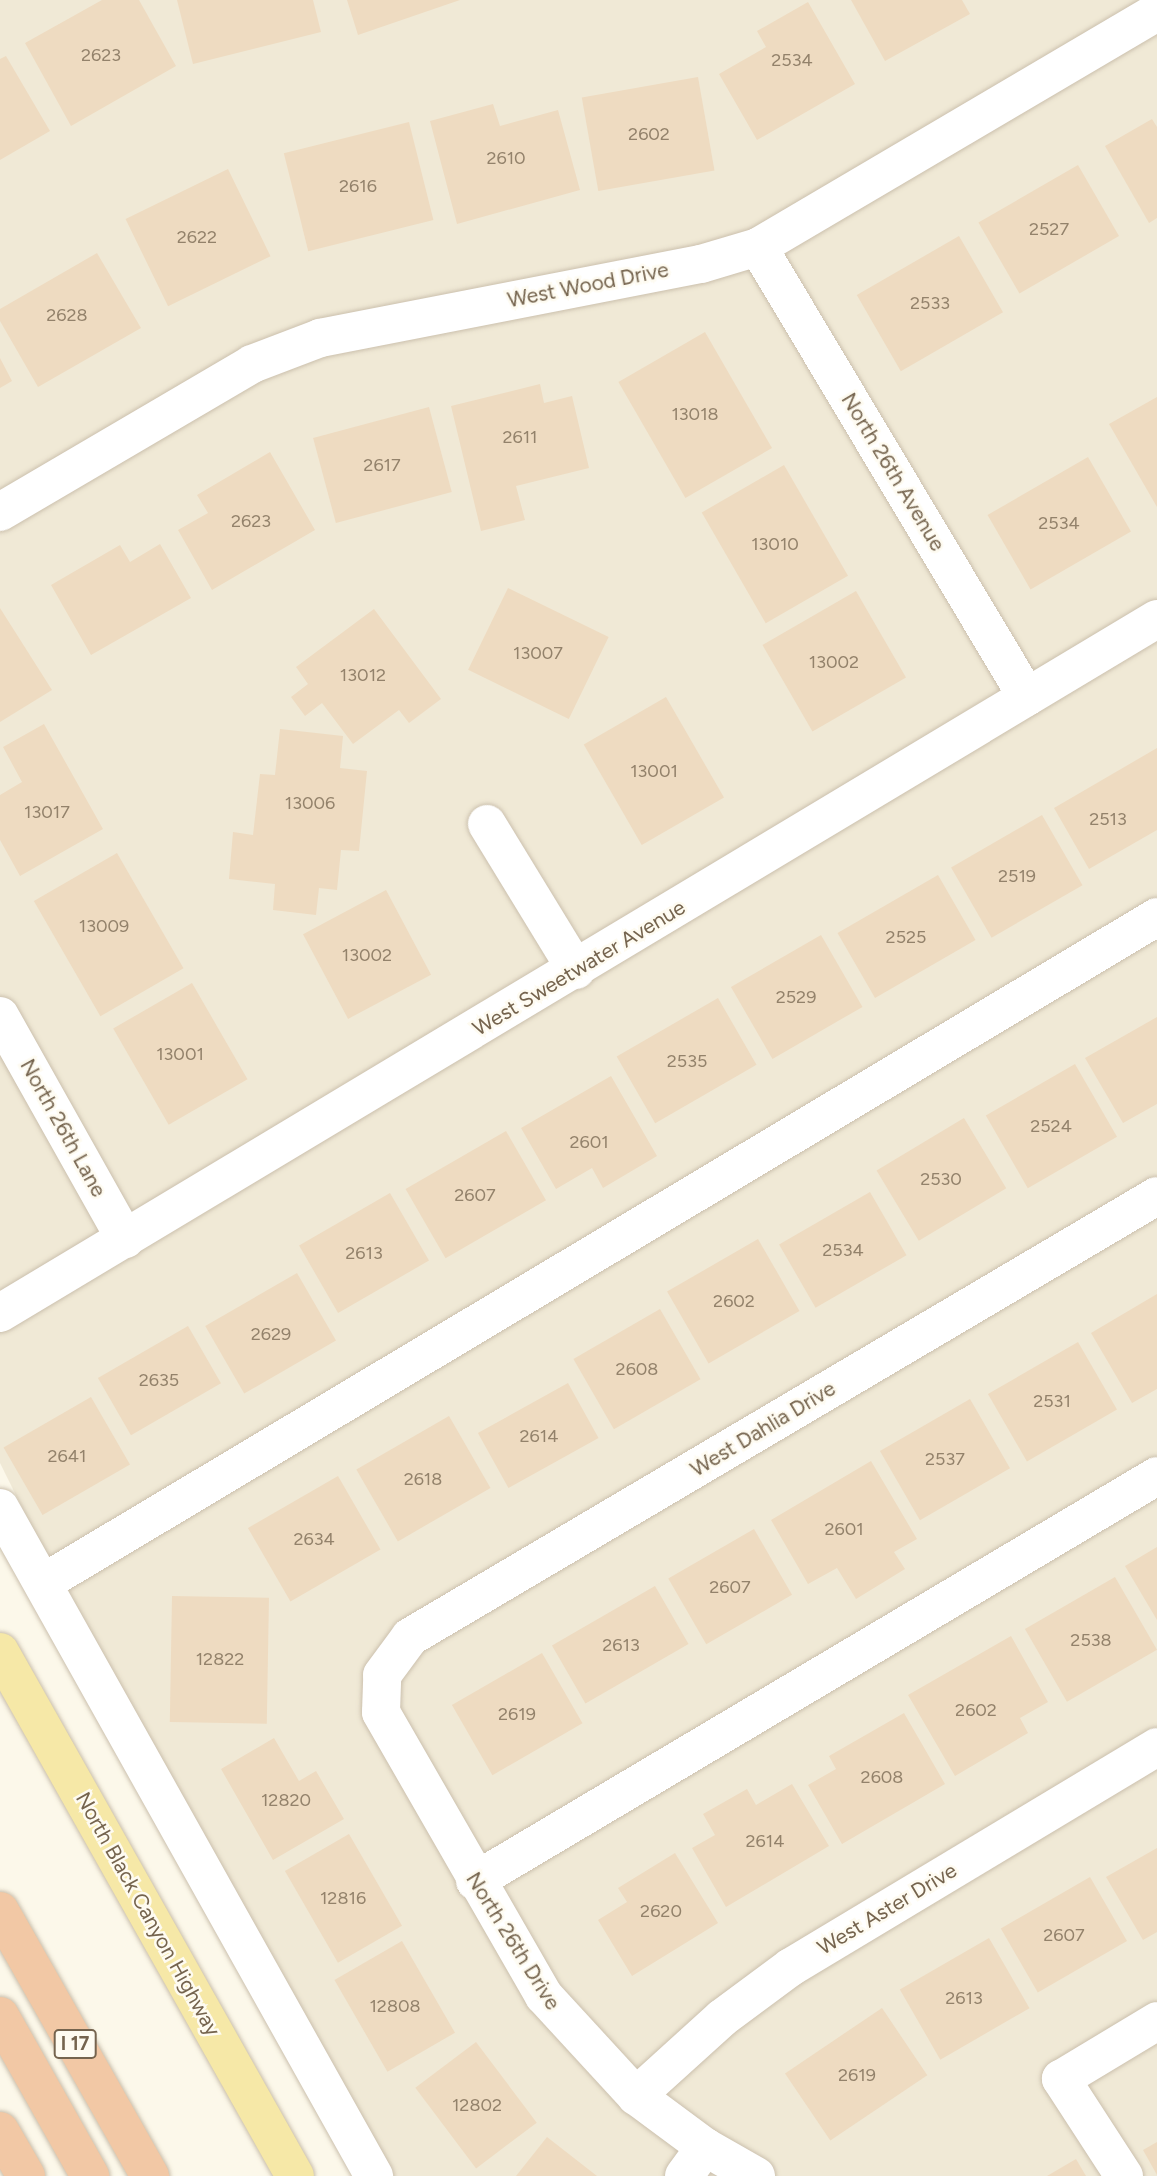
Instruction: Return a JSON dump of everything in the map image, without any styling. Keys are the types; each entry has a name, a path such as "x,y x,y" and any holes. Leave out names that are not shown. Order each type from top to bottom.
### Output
{"highway":[{"name":"I 17","path":"0,1911 150,2176"},
{"path":"0,2016 90,2176"},
{"path":"0,2131 26,2176"}],"main road":[{"name":"North Black Canyon Highway","path":"0,1652 295,2176"}],"street":[{"name":"West Wood Drive","path":"0,512 252,364 320,338 701,264 758,247 1157,12"},
{"name":"North 26th Avenue","path":"758,247 1027,697"},
{"name":"West Sweetwater Avenue","path":"0,1313 576,970 1157,619"},
{"path":"487,824 576,970"},
{"path":"43,1583 1157,917"},
{"name":"North 26th Lane","path":"0,1016 125,1239"},
{"name":"West Dahlia Drive","path":"382,1675 410,1637 1157,1196"},
{"path":"475,1881 1157,1476"},
{"path":"0,1508 374,2176"},
{"name":"North 26th Drive","path":"382,1675 380,1713 544,1996 695,2162 756,2176"},
{"name":"West Aster Drive","path":"636,2096 722,2018 791,1967 1157,1747"},
{"path":"1124,2176 1061,2079 1157,2021"}],"shaded area":[{"path":"0,0 1157,0 1157,2176 385,2176 74,1612 0,1463"}],"building":[{"path":"102,0 139,0 176,66 71,126 25,43"},
{"path":"177,0 313,0 321,32 193,64"},
{"path":"347,0 460,0 358,35"},
{"path":"851,0 962,0 970,14 885,61"},
{"path":"808,2 855,84 757,140 719,74 766,47 757,31"},
{"path":"6,56 50,131 0,160 0,59"},
{"path":"698,77 714,171 598,191 582,97"},
{"path":"493,104 500,126 558,110 580,190 457,224 430,121"},
{"path":"1152,119 1157,127 1157,218 1149,223 1105,146"},
{"path":"409,122 433,220 308,251 284,153"},
{"path":"1078,165 1119,236 1019,294 978,223"},
{"path":"228,169 271,256 168,306 126,219"},
{"path":"959,236 1003,312 901,371 857,295"},
{"path":"97,253 141,328 38,387 0,321 0,309"},
{"path":"705,332 772,448 685,498 618,382"},
{"path":"0,358 12,381 0,388"},
{"path":"540,384 544,403 572,396 589,468 516,486 525,520 481,531 451,406"},
{"path":"1157,397 1157,507 1109,424"},
{"path":"429,407 452,492 336,523 313,438"},
{"path":"270,452 315,530 212,590 178,530 208,513 197,495"},
{"path":"1088,457 1131,531 1031,589 988,515"},
{"path":"784,465 848,576 766,623 702,512"},
{"path":"160,544 191,598 91,655 51,585 120,545 130,562"},
{"path":"508,588 609,637 569,719 468,670"},
{"path":"856,591 906,678 812,732 762,645"},
{"path":"0,608 52,690 0,722"},
{"path":"374,609 441,699 409,723 399,710 353,744 322,703 305,716 291,697 308,684 296,667"},
{"path":"666,697 724,797 642,845 584,744"},
{"path":"44,724 103,829 20,876 0,840 0,795 22,782 3,747"},
{"path":"280,729 343,736 340,768 367,771 359,851 341,850 337,890 319,888 316,915 273,910 275,884 229,879 233,832 253,835 260,774 275,775"},
{"path":"1157,748 1157,830 1089,869 1054,808"},
{"path":"1042,815 1082,885 992,938 951,868"},
{"path":"117,853 184,968 100,1016 34,901"},
{"path":"938,875 975,940 875,998 838,933"},
{"path":"386,890 431,975 348,1019 303,934"},
{"path":"821,935 863,1007 772,1059 731,987"},
{"path":"192,983 248,1079 169,1125 113,1028"},
{"path":"718,998 757,1065 655,1123 617,1056"},
{"path":"1157,1017 1157,1104 1123,1123 1085,1058"},
{"path":"1075,1064 1117,1137 1028,1188 986,1116"},
{"path":"611,1076 657,1156 603,1188 592,1168 556,1189 521,1128"},
{"path":"964,1118 1006,1188 919,1241 877,1171"},
{"path":"506,1131 546,1200 446,1258 406,1189"},
{"path":"870,1192 906,1255 816,1308 779,1244"},
{"path":"390,1193 429,1261 338,1313 299,1246"},
{"path":"758,1239 800,1311 709,1363 667,1292"},
{"path":"297,1273 336,1341 244,1394 205,1326"},
{"path":"1157,1294 1157,1389 1132,1403 1091,1333"},
{"path":"660,1309 700,1379 614,1429 573,1359"},
{"path":"188,1326 221,1383 131,1435 98,1378"},
{"path":"1078,1342 1117,1410 1027,1462 988,1394"},
{"path":"568,1383 599,1438 508,1488 478,1433"},
{"path":"91,1397 130,1465 43,1515 4,1448"},
{"path":"970,1399 1010,1468 920,1520 880,1451"},
{"path":"449,1416 490,1488 398,1541 356,1470"},
{"path":"871,1461 917,1539 894,1552 905,1569 856,1599 837,1568 808,1584 771,1520"},
{"path":"338,1476 380,1550 290,1602 248,1528"},
{"path":"754,1529 792,1595 706,1644 668,1578"},
{"path":"1157,1547 1157,1620 1125,1566"},
{"path":"1115,1577 1157,1650 1067,1702 1025,1629"},
{"path":"655,1586 688,1644 585,1704 552,1646"},
{"path":"172,1596 269,1598 267,1724 170,1722"},
{"path":"1011,1636 1048,1702 1020,1718 1028,1733 955,1776 908,1695"},
{"path":"542,1653 582,1723 492,1775 452,1705"},
{"path":"904,1713 945,1784 842,1844 808,1785 836,1769 829,1756"},
{"path":"274,1738 299,1781 316,1771 344,1819 273,1860 221,1769"},
{"path":"792,1784 829,1846 726,1907 692,1848 715,1835 703,1814 747,1789 756,1805"},
{"path":"349,1834 402,1926 338,1963 285,1871"},
{"path":"1157,1848 1157,1932 1143,1940 1106,1877"},
{"path":"675,1853 718,1923 632,1976 598,1920 627,1902 618,1888"},
{"path":"1090,1877 1127,1941 1038,1993 1001,1928"},
{"path":"989,1938 1030,2008 940,2060 900,1989"},
{"path":"402,1941 455,2033 387,2072 334,1980"},
{"path":"882,2008 927,2075 830,2141 785,2073"},
{"path":"476,2042 537,2123 476,2168 415,2088"},
{"path":"547,2137 597,2176 516,2176"},
{"path":"1157,2142 1157,2175 1143,2150"},
{"path":"1076,2159 1086,2176 1047,2176"}]}
